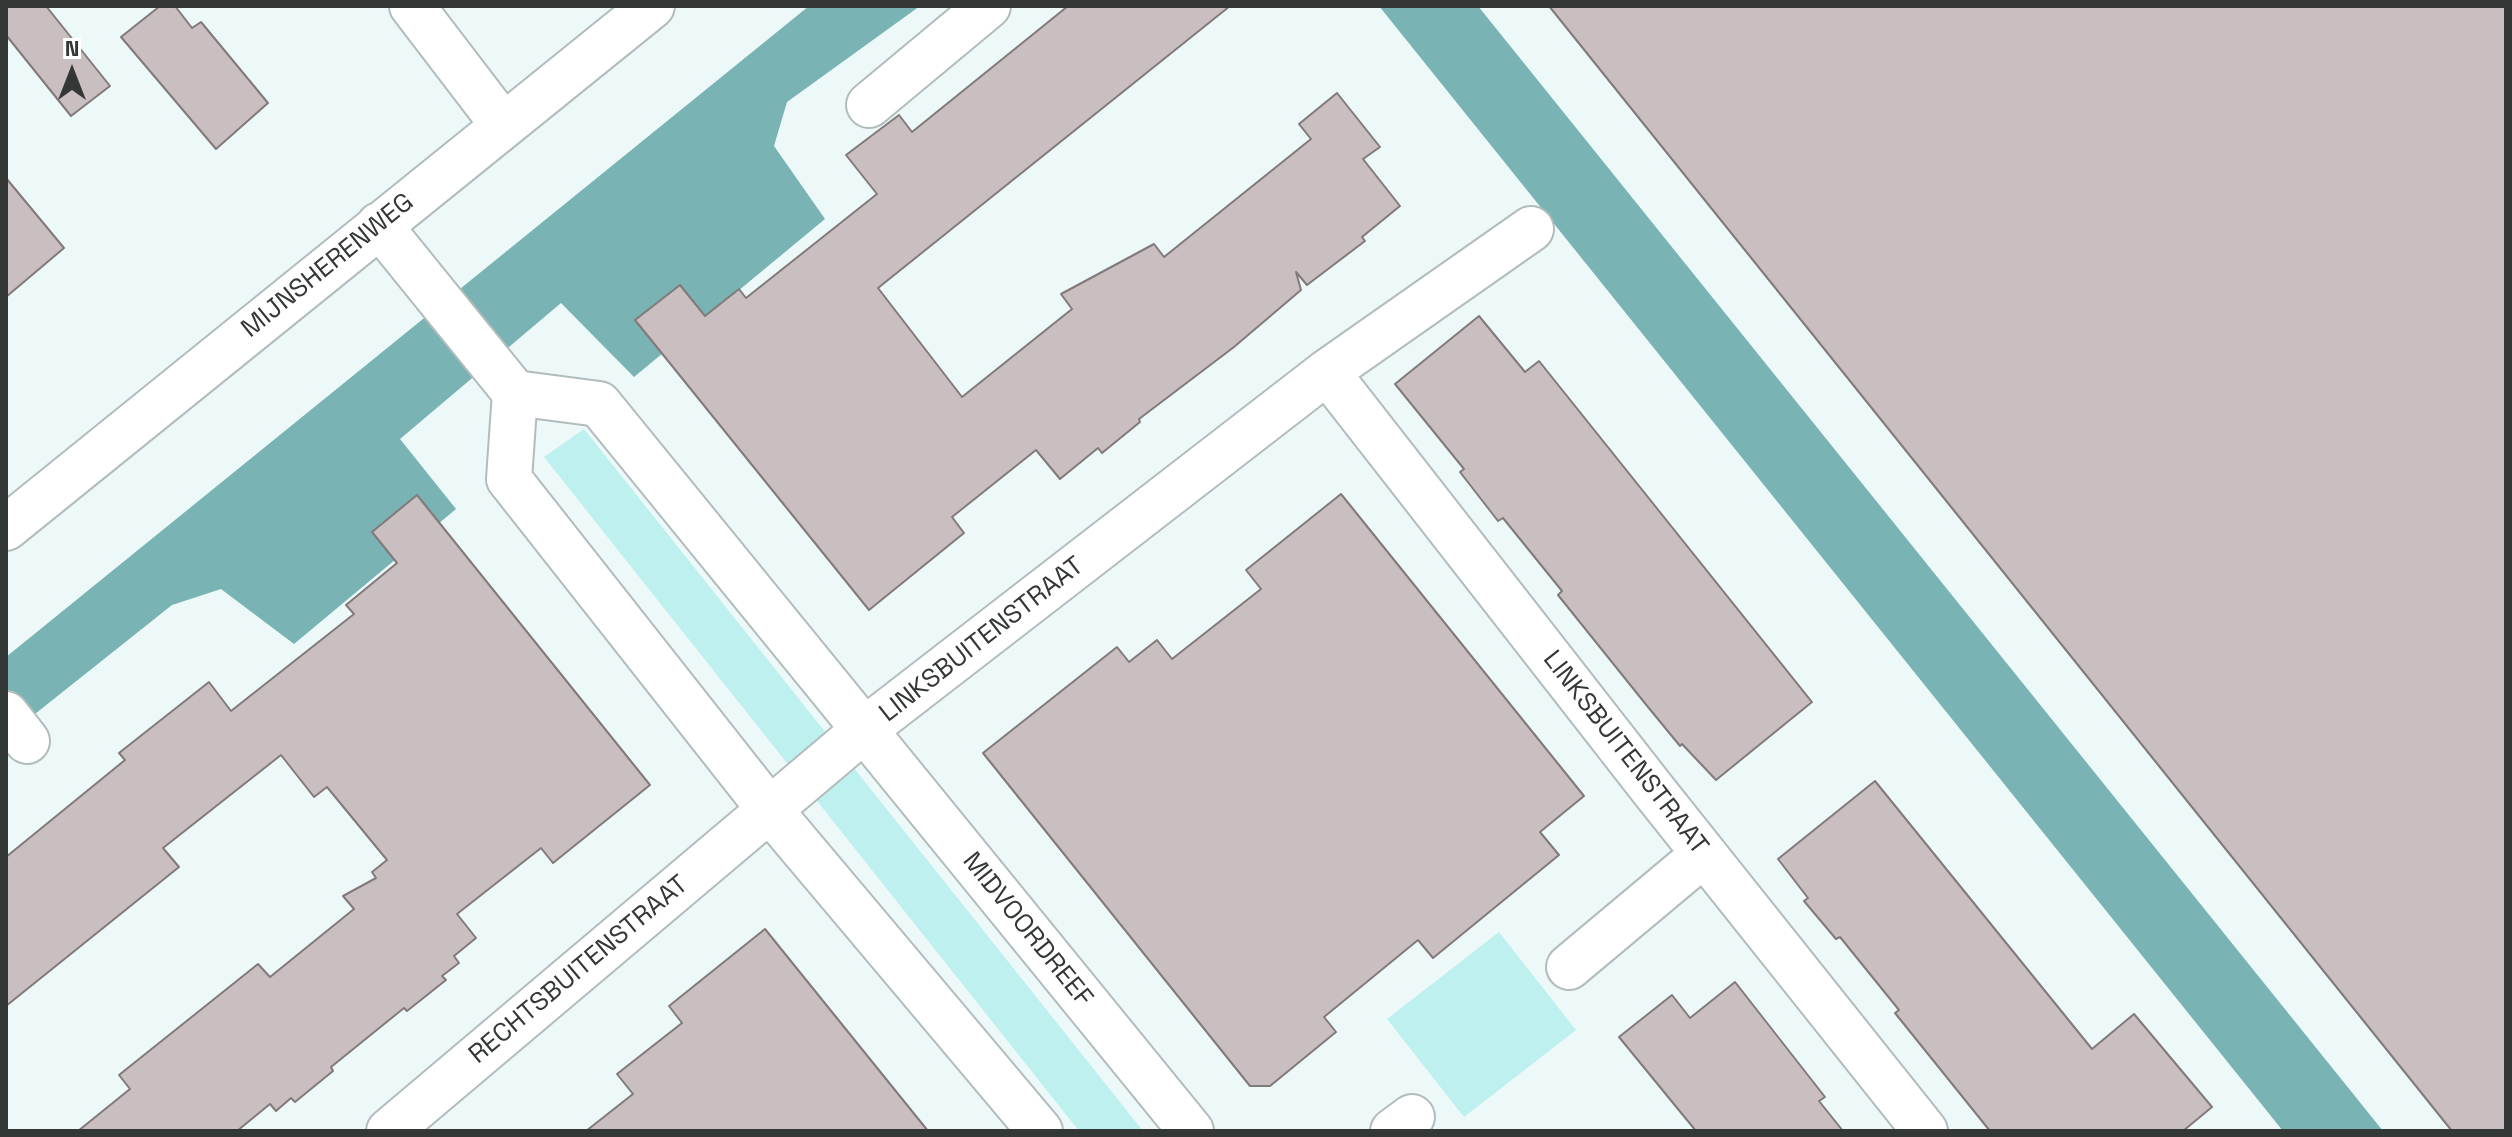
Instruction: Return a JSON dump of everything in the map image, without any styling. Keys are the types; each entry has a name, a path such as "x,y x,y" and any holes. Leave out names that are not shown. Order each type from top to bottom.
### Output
{"street":[{"path":"412,6 503,125"},
{"name":"MIJNSHERENWEG","path":"6,528 652,6"},
{"path":"869,105 988,6"},
{"path":"379,225 511,387 509,479 769,809 1040,1131"},
{"name":"LINKSBUITENSTRAAT","path":"864,730 1327,372 1531,229"},
{"name":"LINKSBUITENSTRAAT","path":"1327,372 1925,1131"},
{"name":"MIDVOORDREEF","path":"511,387 599,404 1191,1131"},
{"path":"769,809 864,730"},
{"name":"RECHTSBUITENSTRAAT","path":"389,1131 769,809"},
{"path":"1569,967 1704,854"}],"shaded area":[{"path":"809,6 920,6 787,102 774,146 825,219 634,377 561,303 400,439 456,509 294,644 221,589 172,605 6,737 6,657"},
{"path":"1379,6 1478,6 2383,1131 2283,1131"},
{"path":"584,429 1143,1131 1079,1131 544,457"},
{"path":"1499,932 1576,1030 1464,1117 1387,1019"}],"building":[{"path":"6,6 46,6 110,86 71,116 6,35"},
{"path":"160,6 175,6 192,28 201,22 268,103 216,149 121,37"},
{"path":"1068,6 1230,6 878,288 962,397 1072,309 1061,294 1154,244 1164,257 1311,139 1299,124 1337,93 1380,147 1363,159 1400,206 1362,237 1365,241 1307,285 1296,272 1301,290 1234,347 1139,419 1140,422 1102,453 1098,448 1060,479 1036,450 952,517 964,533 869,610 635,320 680,285 705,316 739,289 746,298 877,194 846,155 899,115 912,132"},
{"path":"1549,6 2506,6 2506,1131 2452,1131"},
{"path":"6,178 64,248 6,297"},
{"path":"1479,316 1525,372 1539,361 1812,702 1716,780 1682,744 1680,746 1648,707 1558,595 1562,591 1503,518 1498,521 1460,472 1464,469 1395,384"},
{"path":"1341,494 1584,796 1540,832 1559,855 1433,958 1418,940 1324,1017 1336,1032 1270,1086 1250,1086 983,753 1117,647 1129,662 1157,640 1172,659 1261,589 1246,570"},
{"path":"417,495 650,785 553,863 541,848 457,914 476,938 454,956 459,963 442,976 446,980 407,1011 404,1008 331,1067 333,1071 295,1102 291,1098 276,1111 270,1104 237,1131 78,1131 130,1089 119,1075 258,964 270,977 354,909 343,896 376,878 372,872 387,860 327,787 314,797 281,755 163,848 179,867 6,1006 6,857 125,760 119,753 209,682 231,711 354,614 346,605 397,563 372,532"},
{"path":"1875,781 2092,1049 2134,1014 2212,1107 2183,1131 1990,1131 1895,1013 1899,1010 1840,937 1836,939 1804,901 1808,898 1778,859"},
{"path":"765,929 928,1131 586,1131 633,1094 617,1074 682,1023 669,1006"},
{"path":"1735,982 1825,1097 1819,1101 1843,1131 1696,1131 1619,1037 1672,995 1690,1018"}]}
